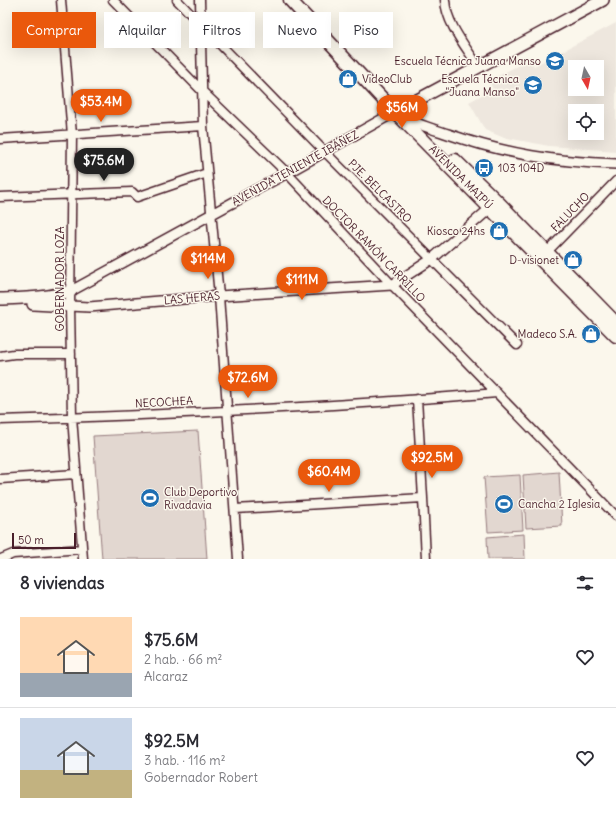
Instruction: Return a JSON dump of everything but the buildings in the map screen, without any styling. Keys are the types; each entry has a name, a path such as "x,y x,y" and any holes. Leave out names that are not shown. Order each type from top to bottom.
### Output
{"main road":[{"name":"AVENIDA MAIPÚ","path":"290,0 543,255 611,318 616,336"},
{"name":"AVENIDA MAIPÚ","path":"299,0 398,110 418,124 494,205"},
{"name":"AVENIDA TENIENTE IBÁÑEZ","path":"398,110 603,0"},
{"path":"0,299 36,298 71,291"},
{"name":"LAS HERAS","path":"0,305 46,304 70,306"}],"street":[{"name":"GOBERNADOR LOZA","path":"61,0 72,135 70,306 72,417 83,559"},
{"name":"DOCTOR RAMÓN CARRILLO","path":"113,0 203,92 287,174 392,285 616,516"},
{"name":"PJE. BELCASTRO","path":"177,0 189,13"},
{"path":"200,0 200,12"},
{"path":"445,0 445,9 448,18 478,66"},
{"path":"202,48 203,126 219,296 238,559"},
{"name":"PJE. BELCASTRO","path":"223,48 517,344"},
{"name":"AVENIDA TENIENTE IBÁÑEZ","path":"71,291 119,266 212,213 287,174 398,110"},
{"path":"418,124 477,144 530,156 563,161 616,164"},
{"path":"0,140 203,126"},
{"path":"0,197 71,193 132,192 137,197 207,173"},
{"name":"FALUCHO","path":"543,255 616,181"},
{"name":"LAS HERAS","path":"70,306 89,307 219,296 392,285 432,259 494,205"},
{"path":"0,356 14,354 71,354"},
{"name":"NECOCHEA","path":"0,420 417,400 497,393"},
{"path":"417,400 426,559"},
{"path":"0,479 76,474"},
{"path":"235,509 423,498"},
{"path":"1,559 13,554 82,549"}],"shaded area":[{"name":"Escuela Técnica \"Juana Manso\"","path":"616,23 616,151 549,146 502,137 485,130 469,102 493,89 489,81 530,59 534,66"},
{"name":"Club Deportivo Rivadavia","path":"198,431 207,559 102,559 93,436"},
{"path":"559,472 562,526 526,528 523,475"},
{"name":"Cancha 2 Iglesia","path":"520,475 523,530 488,532 484,477"},
{"path":"524,534 525,559 488,559 487,537"}],"place":[{"name":"Escuela Técnica Juana Manso","path":"555,61"},
{"name":"VideoClub","path":"348,79"},
{"name":"Escuela Técnica \"Juana Manso\"","path":"533,85"},
{"name":"103 104D","path":"484,168"},
{"name":"Kiosco 24hs","path":"499,231"},
{"name":"D-visionet","path":"573,260"},
{"name":"Madeco S.A.","path":"591,334"},
{"name":"Club Deportivo Rivadavia","path":"150,498"},
{"name":"Cancha 2 Iglesia","path":"504,504"}]}
